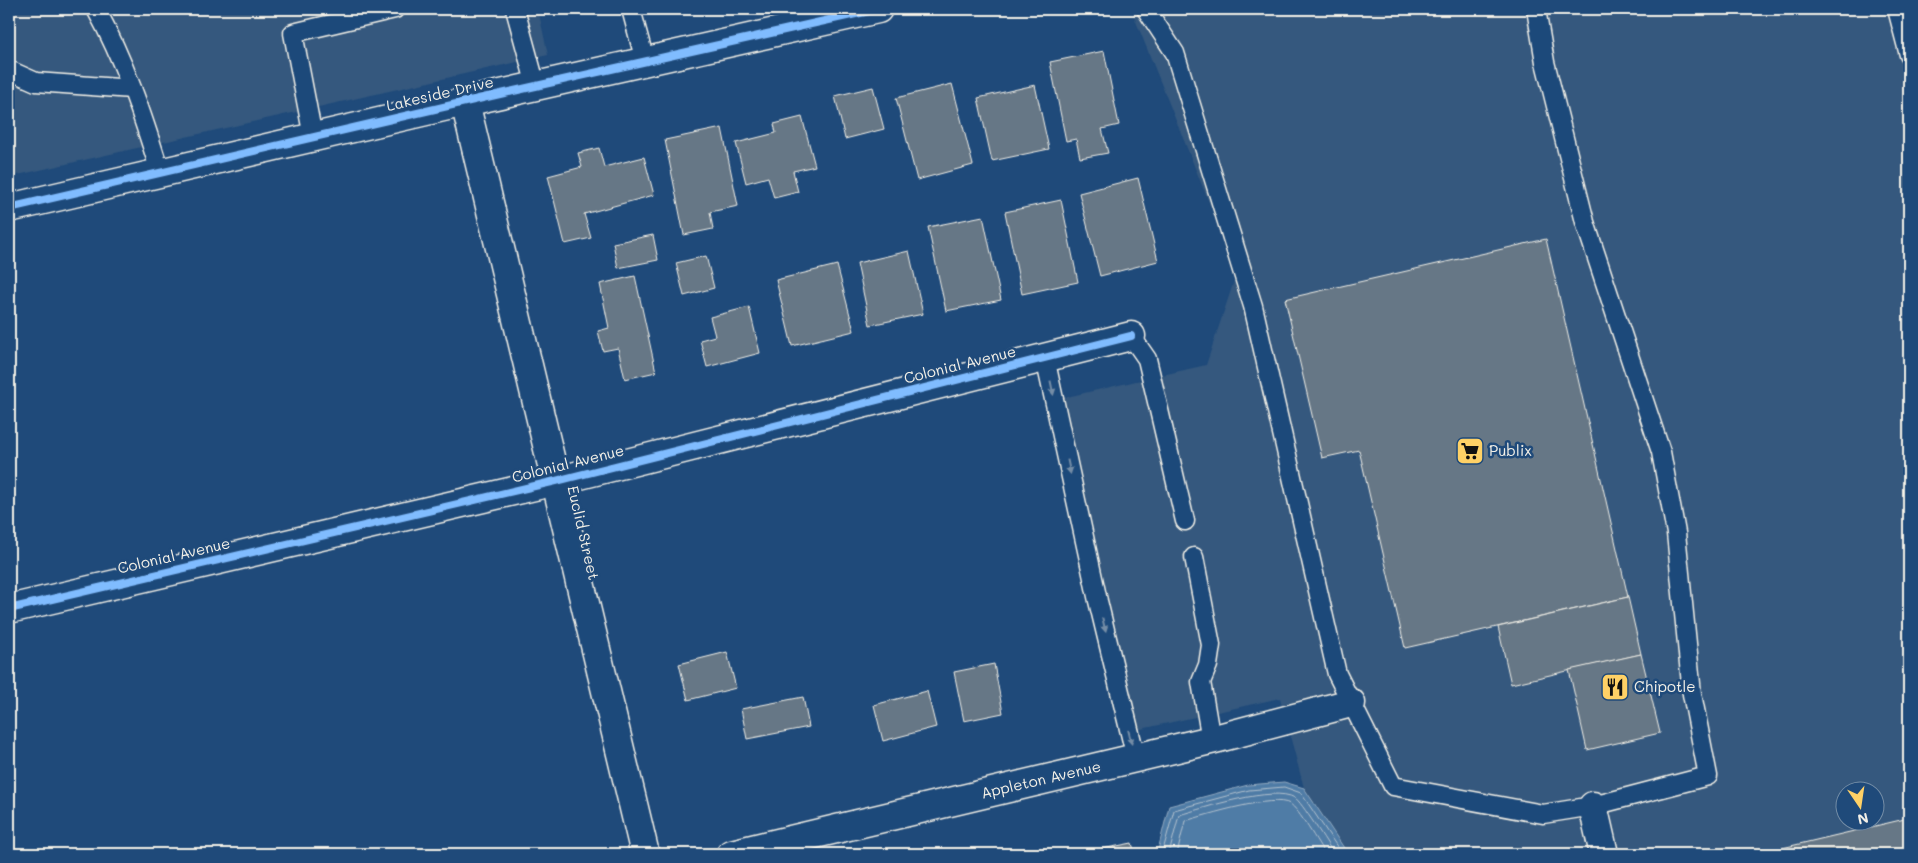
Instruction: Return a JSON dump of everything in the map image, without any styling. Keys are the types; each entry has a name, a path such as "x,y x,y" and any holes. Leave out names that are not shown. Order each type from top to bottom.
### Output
{"street":[{"name":"Lakeside Drive","path":"9,208 465,102 878,9"},
{"name":"Euclid Street","path":"465,102 645,854"},
{"name":"Colonial Avenue","path":"9,608 556,481 1131,336"},
{"name":"Appleton Avenue","path":"731,854 1211,740 1351,702"},
{"path":"1593,806 1604,854"}],"lane":[{"path":"96,9 112,37 160,172"},
{"path":"313,137 293,34 395,9"},
{"path":"514,9 536,86"},
{"path":"632,9 645,61"},
{"path":"1146,9 1175,53 1253,306 1336,674 1393,786 1543,814 1593,806 1708,776 1692,694 1676,534 1661,452 1586,222 1545,62 1536,9"},
{"path":"1897,9 1909,55"},
{"path":"9,70 36,82 132,89"},
{"path":"1131,336 1146,360 1185,521"},
{"path":"1045,358 1098,602 1136,758"},
{"path":"1194,557 1211,645 1208,665 1201,682 1211,740"}],"shaded area":[{"path":"9,9 538,9 548,55 9,177"},
{"path":"1131,9 1909,9 1909,854 1348,854 1304,788 1280,698 1119,734 1045,402 1206,365 1237,272"}],"water":[{"path":"1284,782 1304,788 1348,854 1157,854 1169,806 1248,785"}],"building":[{"path":"1104,51 1119,125 1102,129 1108,153 1080,158 1076,139 1066,141 1050,62"},
{"path":"952,84 973,165 917,180 896,98"},
{"path":"1035,85 1049,149 992,161 978,98"},
{"path":"873,87 884,129 845,139 835,96"},
{"path":"802,117 815,166 793,171 798,192 774,198 768,177 746,183 736,143 776,133 774,124"},
{"path":"722,128 738,206 710,212 713,229 684,235 665,140"},
{"path":"599,148 604,167 644,157 654,195 584,214 591,238 565,244 548,176 582,167 578,153"},
{"path":"1138,178 1158,261 1100,276 1079,193"},
{"path":"1061,200 1078,282 1022,294 1005,212"},
{"path":"983,216 1001,300 946,311 928,227"},
{"path":"653,235 658,260 618,268 613,243"},
{"path":"1546,239 1628,597 1405,648 1359,450 1322,458 1285,299"},
{"path":"909,251 923,314 870,325 857,263"},
{"path":"706,256 714,288 684,296 676,263"},
{"path":"837,265 854,331 792,346 776,280"},
{"path":"635,276 656,372 625,379 618,348 603,351 598,331 609,328 600,284"},
{"path":"749,307 760,353 707,367 700,340 715,336 710,317"},
{"path":"1628,597 1641,654 1511,684 1498,627"},
{"path":"727,652 736,688 688,700 679,664"},
{"path":"1641,654 1660,733 1587,750 1569,670"},
{"path":"994,664 1003,713 964,721 954,672"},
{"path":"927,691 936,727 883,741 874,705"},
{"path":"803,697 809,727 747,739 741,709"},
{"path":"1909,818 1909,854 1757,854 1858,830 1886,830 1886,823"},
{"path":"1132,843 1135,854 1082,854 1082,853"},
{"path":"1056,850 1058,854 1039,854"}],"cycle path":[{"path":"9,208 465,102 878,9"},
{"path":"9,609 556,481 1131,336"}],"place":[{"name":"Publix","path":"1470,451"},
{"name":"Chipotle","path":"1615,687"}]}
